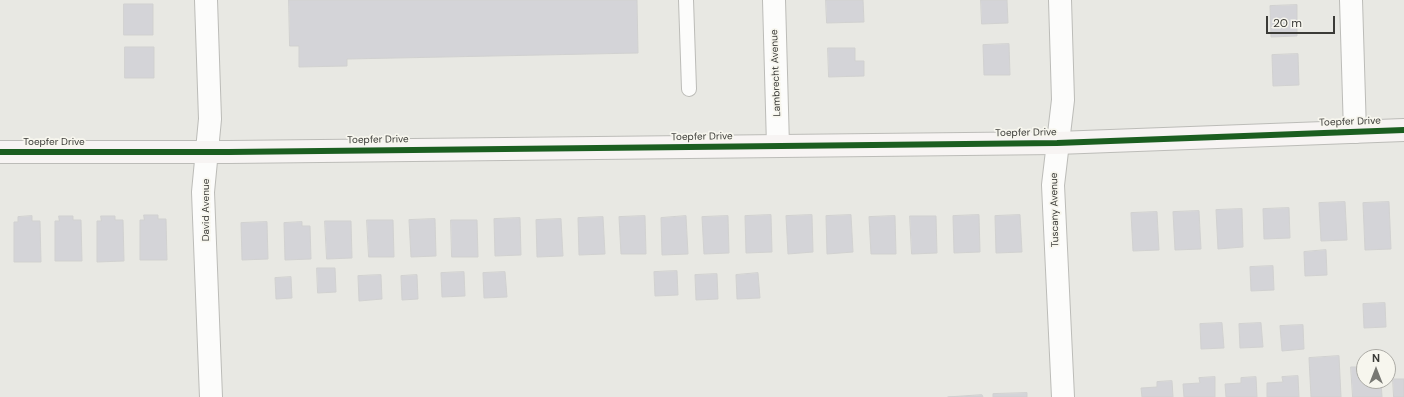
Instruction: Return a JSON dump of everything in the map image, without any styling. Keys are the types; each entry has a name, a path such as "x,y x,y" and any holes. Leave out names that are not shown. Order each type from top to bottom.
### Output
{"street":[{"name":"David Avenue","path":"206,0 210,119 204,192 211,397"},
{"name":"Lambrecht Avenue","path":"774,0 778,146"},
{"name":"Tuscany Avenue","path":"1060,0 1063,100 1053,185 1063,397"},
{"path":"1351,0 1356,132"},
{"name":"Toepfer Drive","path":"0,152 208,152 1057,143 1404,130"}],"lane":[{"path":"686,0 689,89"}],"building":[{"path":"289,0 637,0 638,53 347,59 347,66 299,67 299,46 290,46"},
{"path":"826,0 863,0 864,22 827,23"},
{"path":"981,0 1007,0 1008,23 982,24"},
{"path":"124,4 153,4 153,35 124,35"},
{"path":"1297,5 1297,36 1271,37 1270,6"},
{"path":"1009,44 1010,75 984,75 983,45"},
{"path":"125,47 154,47 154,78 125,78"},
{"path":"828,48 855,48 855,61 864,61 864,76 829,77"},
{"path":"1298,54 1299,85 1273,86 1272,55"},
{"path":"1345,202 1347,240 1321,241 1319,203"},
{"path":"1389,202 1391,249 1365,250 1363,203"},
{"path":"1289,208 1290,238 1264,239 1263,209"},
{"path":"1242,209 1243,247 1218,249 1216,210"},
{"path":"1199,211 1201,249 1175,250 1173,212"},
{"path":"1157,212 1159,250 1133,251 1131,213"},
{"path":"144,215 158,215 158,219 166,219 167,260 140,260 140,220 144,220"},
{"path":"771,215 772,252 746,253 745,216"},
{"path":"812,215 813,252 788,254 786,216"},
{"path":"851,215 853,252 827,254 826,216"},
{"path":"979,215 980,252 954,253 953,216"},
{"path":"1020,215 1022,252 996,253 995,216"},
{"path":"32,216 32,221 40,221 41,262 14,262 14,222 18,222 18,217"},
{"path":"59,216 73,216 73,220 81,220 82,261 55,261 55,221 59,221"},
{"path":"101,216 115,216 115,220 123,220 124,261 97,262 97,221 101,221"},
{"path":"645,216 646,254 621,254 619,217"},
{"path":"686,216 688,254 662,255 661,218"},
{"path":"728,216 729,253 704,254 702,217"},
{"path":"895,216 896,254 871,254 869,217"},
{"path":"910,216 936,216 937,253 912,254"},
{"path":"603,217 605,254 579,255 578,218"},
{"path":"520,218 521,255 495,256 494,219"},
{"path":"435,219 436,256 411,257 409,220"},
{"path":"561,219 563,256 537,257 536,220"},
{"path":"367,220 393,220 394,257 369,257"},
{"path":"451,220 477,220 478,257 452,257"},
{"path":"325,221 351,221 352,258 327,259"},
{"path":"267,222 268,259 242,260 241,223"},
{"path":"302,222 302,226 310,226 311,259 285,260 284,223"},
{"path":"1326,250 1327,275 1305,276 1304,252"},
{"path":"1273,266 1274,290 1251,291 1250,267"},
{"path":"317,268 335,268 336,292 318,293"},
{"path":"677,271 678,295 655,296 654,272"},
{"path":"464,272 465,296 442,297 441,273"},
{"path":"505,272 507,297 484,298 483,273"},
{"path":"758,273 760,298 737,299 736,275"},
{"path":"717,274 718,299 696,300 695,275"},
{"path":"381,275 382,299 359,301 358,276"},
{"path":"417,275 418,299 402,300 401,276"},
{"path":"291,277 292,298 276,299 275,278"},
{"path":"1385,303 1386,327 1364,328 1363,304"},
{"path":"1222,323 1224,348 1201,349 1200,324"},
{"path":"1261,323 1263,347 1240,348 1239,324"},
{"path":"1303,325 1304,349 1282,351 1280,326"},
{"path":"1339,356 1341,397 1311,397 1309,358"},
{"path":"1351,367 1356,367 1356,389 1382,389 1382,397 1353,397"},
{"path":"1298,376 1299,397 1267,397 1267,383 1283,382 1282,377"},
{"path":"1215,377 1215,397 1184,397 1183,384 1200,383 1199,378"},
{"path":"1256,377 1257,397 1226,397 1225,384 1241,383 1241,378"},
{"path":"1396,379 1404,379 1404,397 1394,397 1394,389 1396,389"},
{"path":"1172,381 1173,397 1142,397 1141,388 1157,387 1157,382"},
{"path":"1027,393 1027,397 993,397 993,394"},
{"path":"982,395 983,397 948,397"}],"cycle path":[{"path":"0,152 229,152 1057,143 1404,130"}]}
